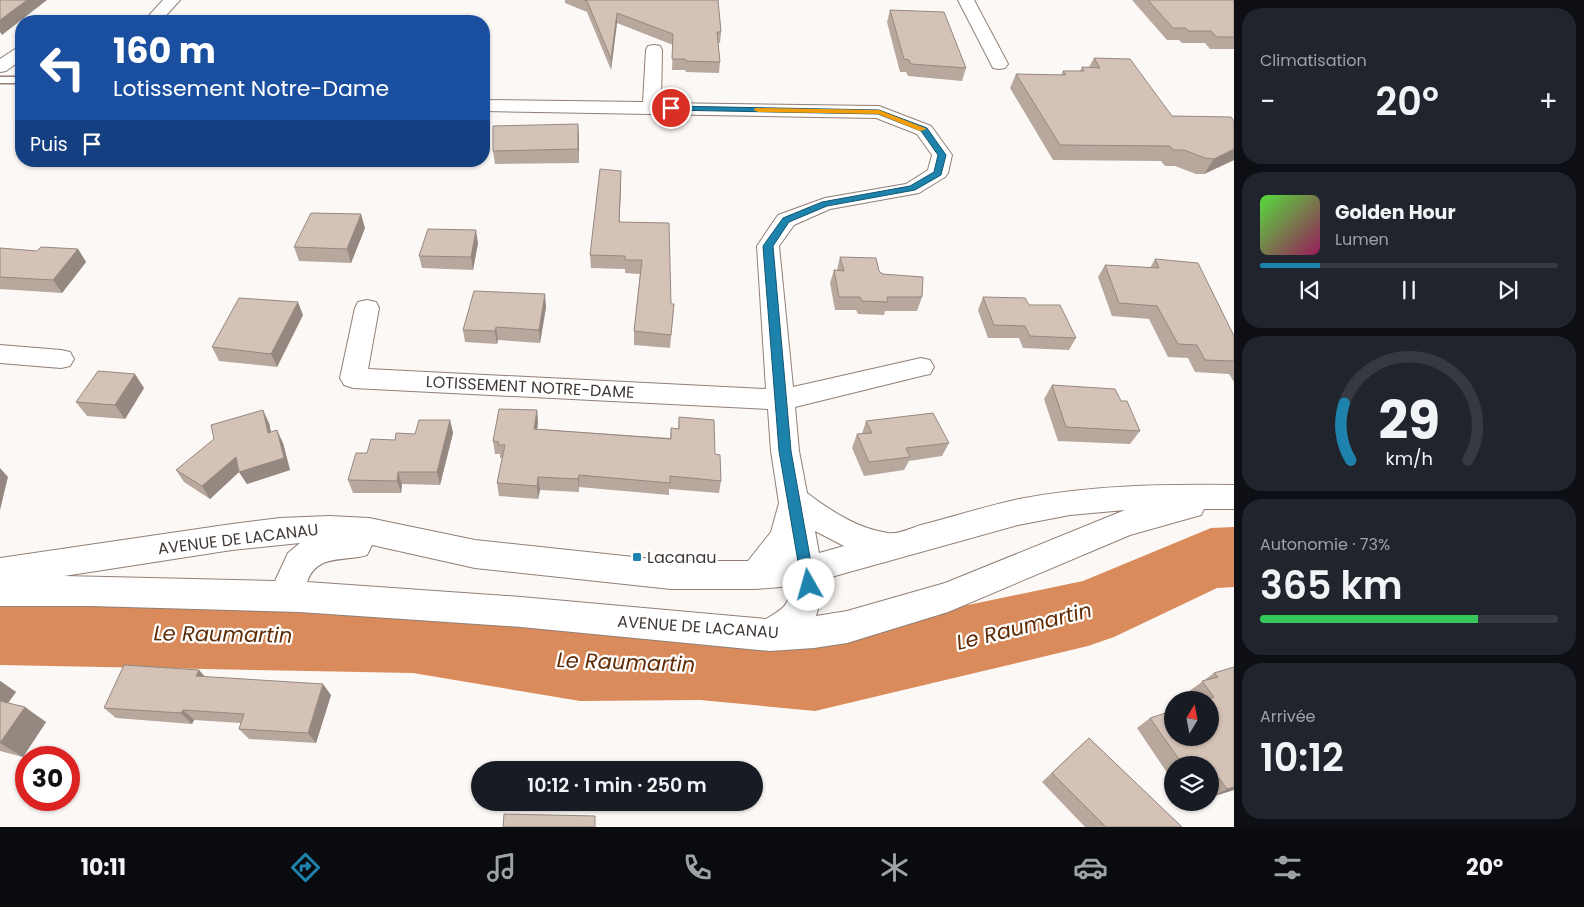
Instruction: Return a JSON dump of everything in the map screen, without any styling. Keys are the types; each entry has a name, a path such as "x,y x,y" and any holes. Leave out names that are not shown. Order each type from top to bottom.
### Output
{"street":[{"path":"158,15 172,0"},
{"path":"966,0 999,64"},
{"path":"652,108 654,50"},
{"path":"490,106 879,112 924,130 942,155 938,173 912,188 825,204 786,220 768,246 785,451 809,585 802,611 791,622 770,635"},
{"name":"LOTISSEMENT NOTRE-DAME","path":"368,308 353,378 780,400 921,367"},
{"path":"0,354 61,359"},
{"name":"AVENUE DE LACANAU","path":"299,597 290,584 294,571 301,559 311,552 324,547 344,544 475,554 671,576 755,575 807,570 1018,512 1070,503 1116,498 1230,497"},
{"name":"AVENUE DE LACANAU","path":"0,591 299,597 521,612 770,635 814,632 847,627 948,597 1125,523 1230,497"},
{"path":"795,500 818,519 838,530 861,540 889,548"},
{"path":"755,575 773,558 786,534 795,500"},
{"name":"AVENUE DE LACANAU","path":"0,572 232,537 280,531 329,529 369,531 475,554"}],"lane":[{"path":"0,80 15,80"},
{"path":"0,88 15,88"}],"building":[{"path":"0,0 27,0 0,20"},
{"path":"584,0 718,0 721,32 717,32 720,62 672,59 673,34 617,13 611,59 587,1"},
{"path":"1148,0 1234,0 1234,37 1217,37 1211,31 1188,31 1186,28 1173,28"},
{"path":"890,10 944,12 966,68 911,64 909,60 904,59"},
{"path":"1094,58 1130,59 1172,116 1231,117 1234,121 1234,149 1214,159 1205,158 1184,150 1173,150 1170,146 1060,145 1016,74 1066,75 1063,71 1084,71 1082,67 1100,68"},
{"path":"578,124 578,149 493,151 493,126"},
{"path":"600,169 621,171 619,222 669,223 671,304 674,304 671,335 634,331 642,260 625,260 625,256 590,255"},
{"path":"311,213 361,214 347,249 294,247"},
{"path":"428,229 476,230 471,257 419,256"},
{"path":"41,247 78,249 53,280 0,277 0,248 37,251"},
{"path":"840,257 876,258 879,271 882,274 923,277 922,297 887,297 888,302 862,301 860,297 839,297 834,270 844,271"},
{"path":"1155,259 1198,263 1234,336 1234,361 1205,360 1197,345 1178,344 1157,306 1119,303 1105,265 1159,268"},
{"path":"474,291 545,294 539,330 496,327 495,331 463,330"},
{"path":"983,297 1025,298 1029,305 1060,305 1076,338 1030,336 1025,326 994,325"},
{"path":"239,298 298,302 271,354 212,347"},
{"path":"98,371 135,374 115,405 76,402"},
{"path":"1052,385 1115,389 1121,401 1127,401 1140,431 1066,427"},
{"path":"499,409 537,410 534,429 671,439 671,428 679,429 679,417 714,420 715,454 720,455 721,481 670,476 670,483 579,475 578,479 538,477 537,486 497,483 505,445 498,445 499,442 493,441"},
{"path":"263,410 268,433 277,430 284,458 239,472 236,457 202,486 176,470 214,439 211,425"},
{"path":"933,413 949,443 906,448 910,457 869,462 857,434 872,433 866,421"},
{"path":"419,420 450,420 437,472 398,472 397,481 348,480 356,453 367,453 371,439 395,440 396,433 415,434"},
{"path":"124,665 199,670 196,676 323,684 308,733 239,729 244,714 183,710 181,713 104,708"},
{"path":"1234,667 1234,787 1227,789 1219,778 1219,756 1177,756 1170,746 1219,746 1219,691 1210,691 1202,681 1218,677 1214,673"},
{"path":"0,701 25,707 0,743"},
{"path":"1164,714 1164,738 1150,718"},
{"path":"1089,738 1182,827 1106,827 1052,773"},
{"path":"504,814 595,816 595,827 503,827"}],"waterway":[{"name":"Le Raumartin","path":"0,631 413,638 580,665 700,664 815,674 1088,613 1211,558 1234,557"}],"slow traffic":[{"path":"758,110 879,112 923,129"}],"place":[{"name":"Lacanau","path":"637,557"}],"route":[{"path":"671,108 879,112 924,130 942,155 938,173 912,188 825,204 786,220 768,246 785,451 809,585"}]}
